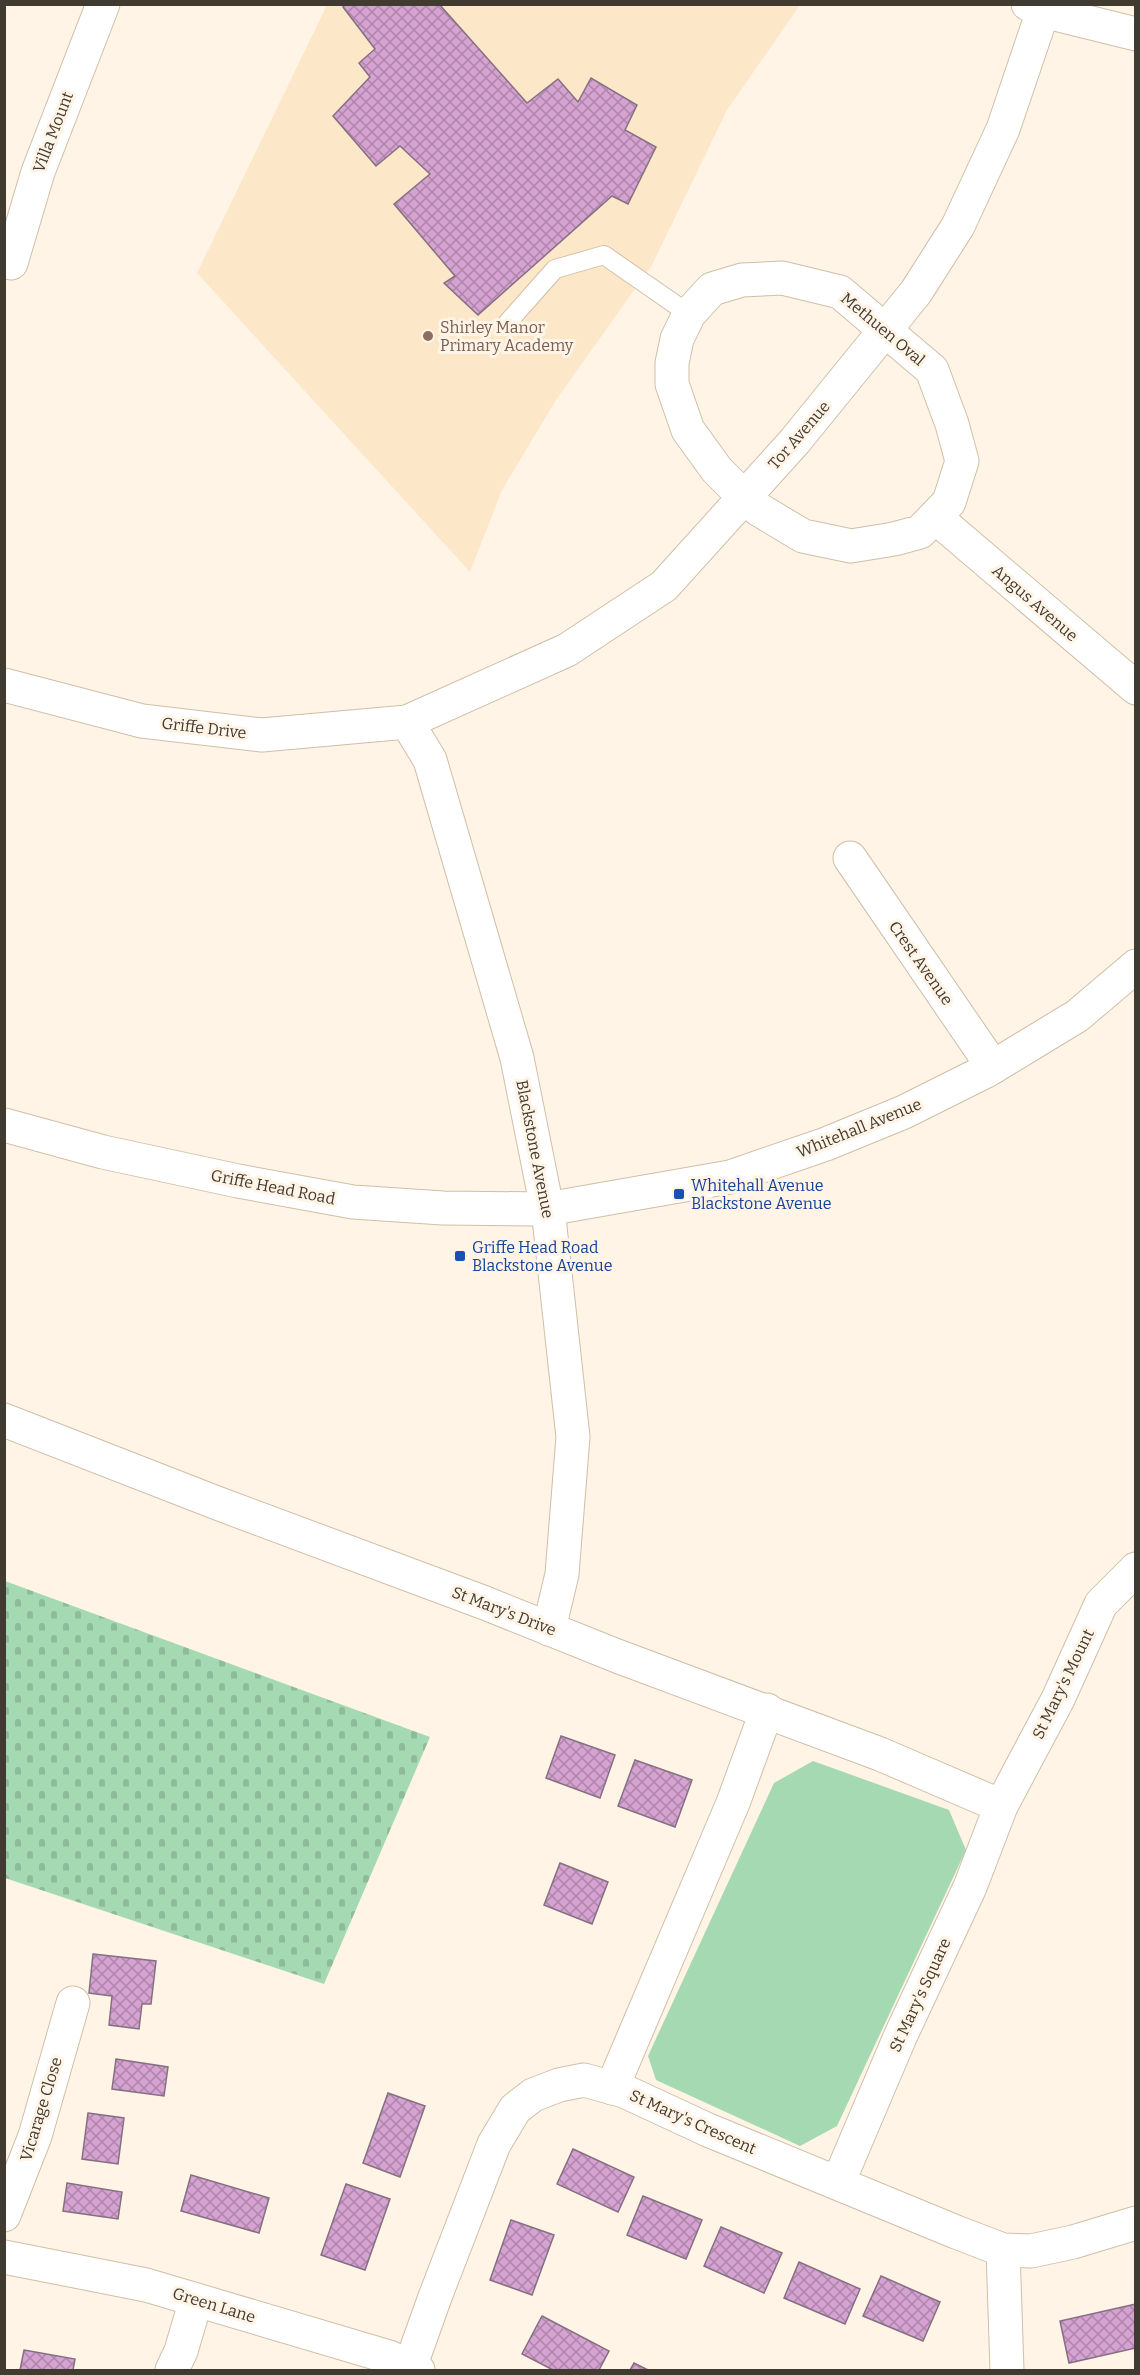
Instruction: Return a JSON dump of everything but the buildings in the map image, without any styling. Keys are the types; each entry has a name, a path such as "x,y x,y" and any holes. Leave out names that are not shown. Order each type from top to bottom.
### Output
{"street":[{"name":"Villa Mount","path":"11,263 38,172 103,4"},
{"path":"1036,8 1136,34"},
{"name":"Tor Avenue","path":"407,722 567,650 664,586 795,441 916,292 958,226 1003,129 1036,8"},
{"name":"Methuen Oval","path":"782,278 840,292 932,370 952,424 962,461 949,502 920,532 851,546 803,536 758,509 717,470 688,430 672,384 672,363 677,339 689,314 712,289 742,280 782,278"},
{"name":"Angus Avenue","path":"935,517 1136,688"},
{"name":"Griffe Drive","path":"4,685 142,721 262,735 407,722"},
{"name":"Blackstone Avenue","path":"407,722 430,760 517,1058 547,1209 573,1437 562,1574 549,1629"},
{"name":"Crest Avenue","path":"850,858 993,1067"},
{"name":"Whitehall Avenue","path":"547,1209 730,1177 826,1144 893,1117 993,1067 1077,1016 1136,966"},
{"name":"Griffe Head Road","path":"4,1125 114,1155 353,1202 443,1208 547,1209"},
{"name":"St Mary's Drive","path":"4,1420 217,1503 767,1710 880,1754 1001,1806"},
{"name":"St Mary's Mount","path":"1001,1806 1058,1699 1101,1604 1136,1569"},
{"path":"612,2088 733,1803 767,1710"},
{"name":"St Mary's Square","path":"838,2183 900,2037 970,1887 1001,1806"},
{"name":"Vicarage Close","path":"4,2215 35,2136 73,2003"},
{"name":"St Mary's Crescent","path":"414,2369 486,2162 499,2135 515,2109 533,2096 559,2085 584,2080 612,2088 1004,2250 1042,2249 1136,2223"},
{"path":"1004,2250 1007,2370"},
{"name":"Green Lane","path":"4,2257 146,2284 389,2357 414,2369"},
{"path":"172,2370 182,2351 196,2300"}],"lane":[{"path":"507,322 555,269 604,255 689,314"}],"shaded area":[{"name":"Shirley Manor Primary Academy","path":"327,5 800,5 727,110 652,265 556,400 502,490 470,572 197,273"}],"green space":[{"path":"5,1581 430,1737 324,1984 5,1878"},
{"path":"813,1761 949,1810 966,1850 837,2126 800,2146 656,2080 648,2056 774,1783"}],"place":[{"name":"Shirley Manor Primary Academy","path":"428,336"},
{"name":"Whitehall Avenue Blackstone Avenue","path":"679,1194"},
{"name":"Griffe Head Road Blackstone Avenue","path":"460,1256"}]}
